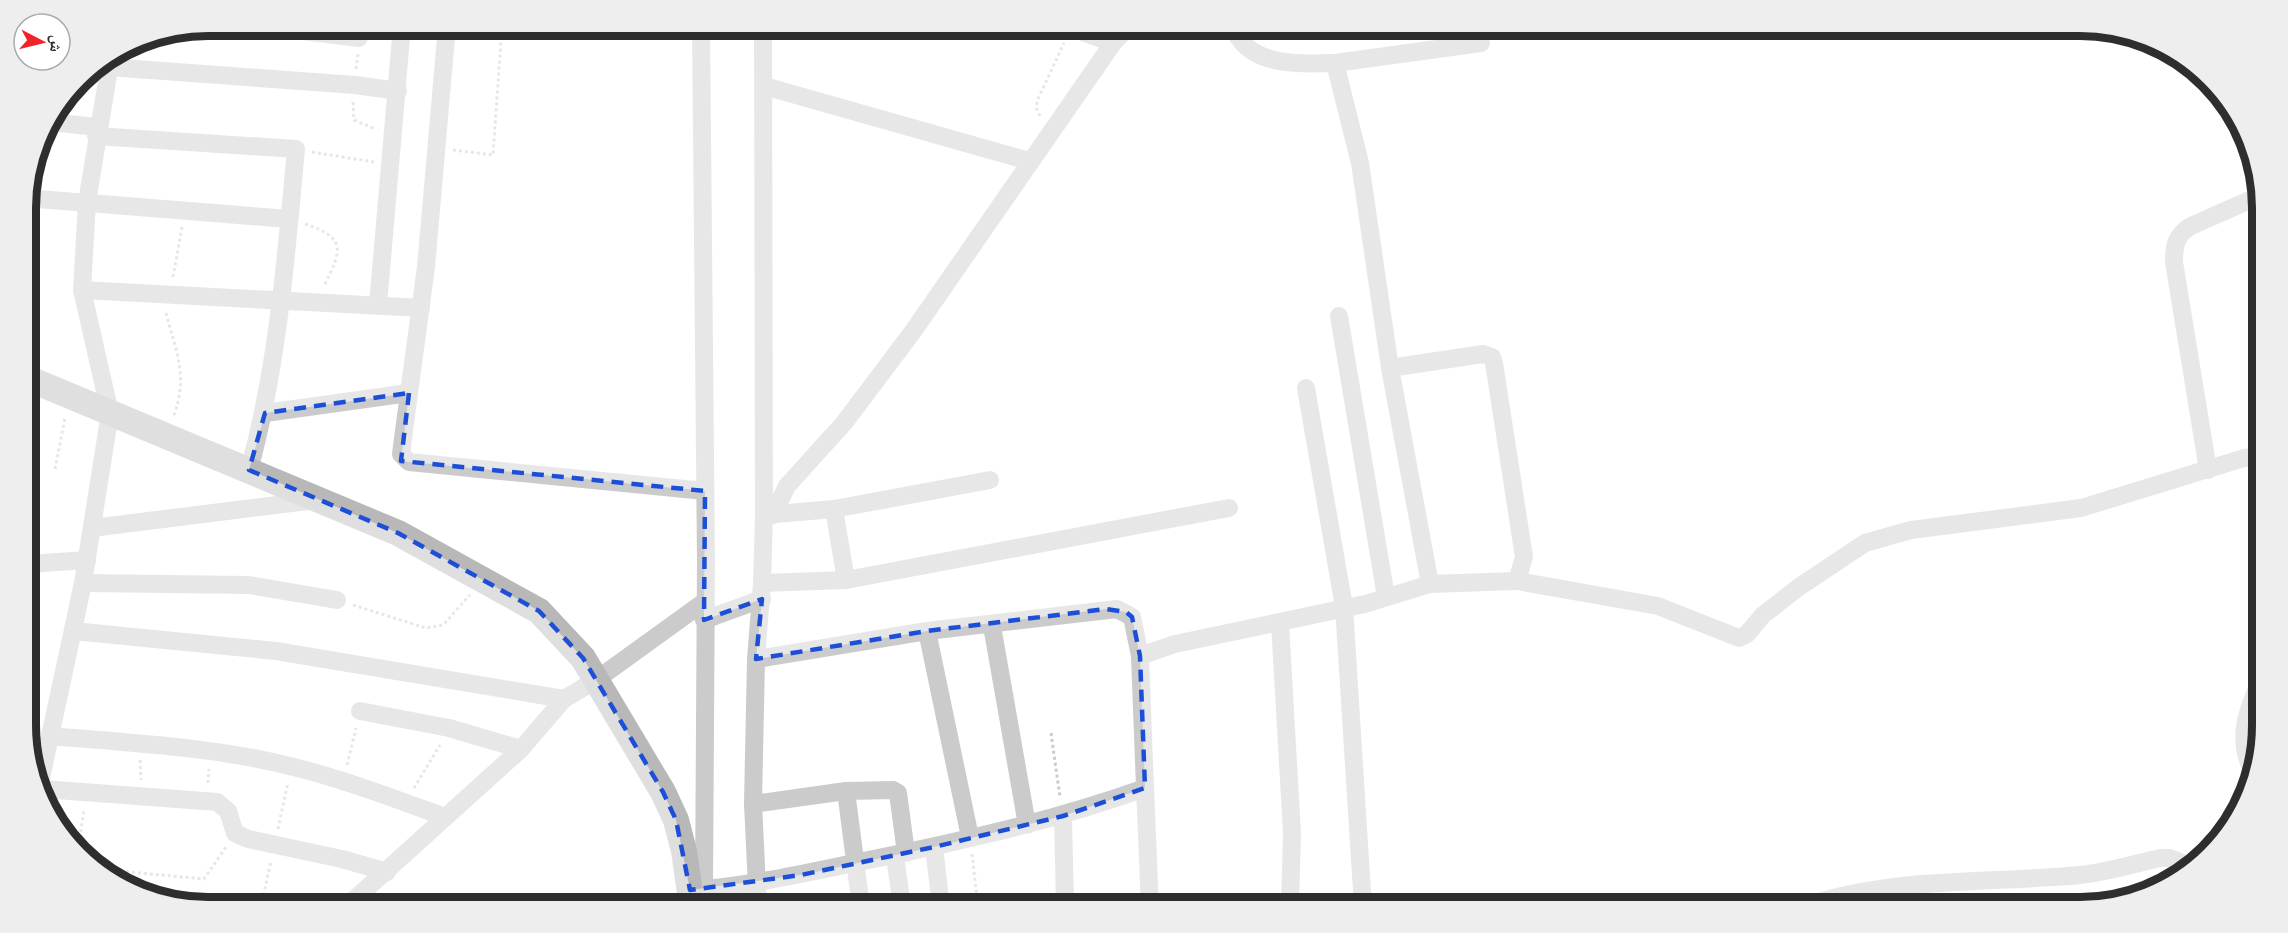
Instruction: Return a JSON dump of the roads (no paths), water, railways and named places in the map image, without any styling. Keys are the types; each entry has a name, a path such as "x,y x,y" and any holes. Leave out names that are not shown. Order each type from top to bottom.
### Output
{"main road":[{"path":"36,382 398,533 539,611 583,658 663,792 676,820 695,895"}],"street":[{"path":"343,36 359,38"},
{"path":"378,305 388,164 398,91 401,36"},
{"path":"446,36 421,308 401,454 409,462 705,491"},
{"path":"701,36 705,491 704,611 695,895 758,880 801,875 901,854 1027,825 1063,816 1145,788"},
{"path":"758,897 753,804 756,659 769,515 763,36"},
{"path":"1094,36 1113,43"},
{"path":"769,515 788,486 844,423 914,330 1029,161 1119,36"},
{"path":"1239,36 1248,50 1267,60 1335,63 1481,44"},
{"path":"116,63 398,91"},
{"path":"1335,63 1360,163 1390,368 1430,584"},
{"path":"43,771 83,583 110,413 82,290 87,202 108,69"},
{"path":"764,86 1029,161"},
{"path":"58,124 97,132 296,149 265,413 249,470"},
{"path":"36,199 289,219"},
{"path":"2208,470 2174,262 2174,246 2182,231 2252,199"},
{"path":"82,290 280,298 421,308"},
{"path":"1339,316 1386,597"},
{"path":"1390,368 1484,354 1492,357 1524,556 1517,581"},
{"path":"1306,388 1344,607 1362,897"},
{"path":"265,413 409,393"},
{"path":"1140,656 1175,644 1280,623 1430,584 1517,581 1658,606 1739,638 1747,634 1763,615 1799,587 1864,543 1911,530 2081,508 2252,457"},
{"path":"769,515 834,509 990,480"},
{"path":"92,528 319,500"},
{"path":"359,897 521,749 564,699 704,611 762,591 846,580 1229,508"},
{"path":"834,509 846,580"},
{"path":"36,563 87,560"},
{"path":"83,583 249,585 337,600"},
{"path":"756,659 927,631 992,626 1117,609 1132,617 1140,656 1150,897"},
{"path":"1280,623 1292,833 1290,897"},
{"path":"992,626 1027,825"},
{"path":"73,631 276,651 564,699"},
{"path":"927,631 970,837"},
{"path":"2249,757 2243,737 2244,723 2252,703"},
{"path":"360,711 449,728 521,749"},
{"path":"50,735 210,752 292,766 343,780 445,817"},
{"path":"753,804 846,791 886,789 898,792 902,897"},
{"path":"49,790 206,800 223,805 236,833 248,839 275,843 387,872"},
{"path":"846,791 860,897"},
{"path":"1063,816 1065,897"},
{"path":"934,847 940,897"},
{"path":"1843,897 1879,888 1925,882 2082,874 2160,858 2170,858 2182,863"}]}
